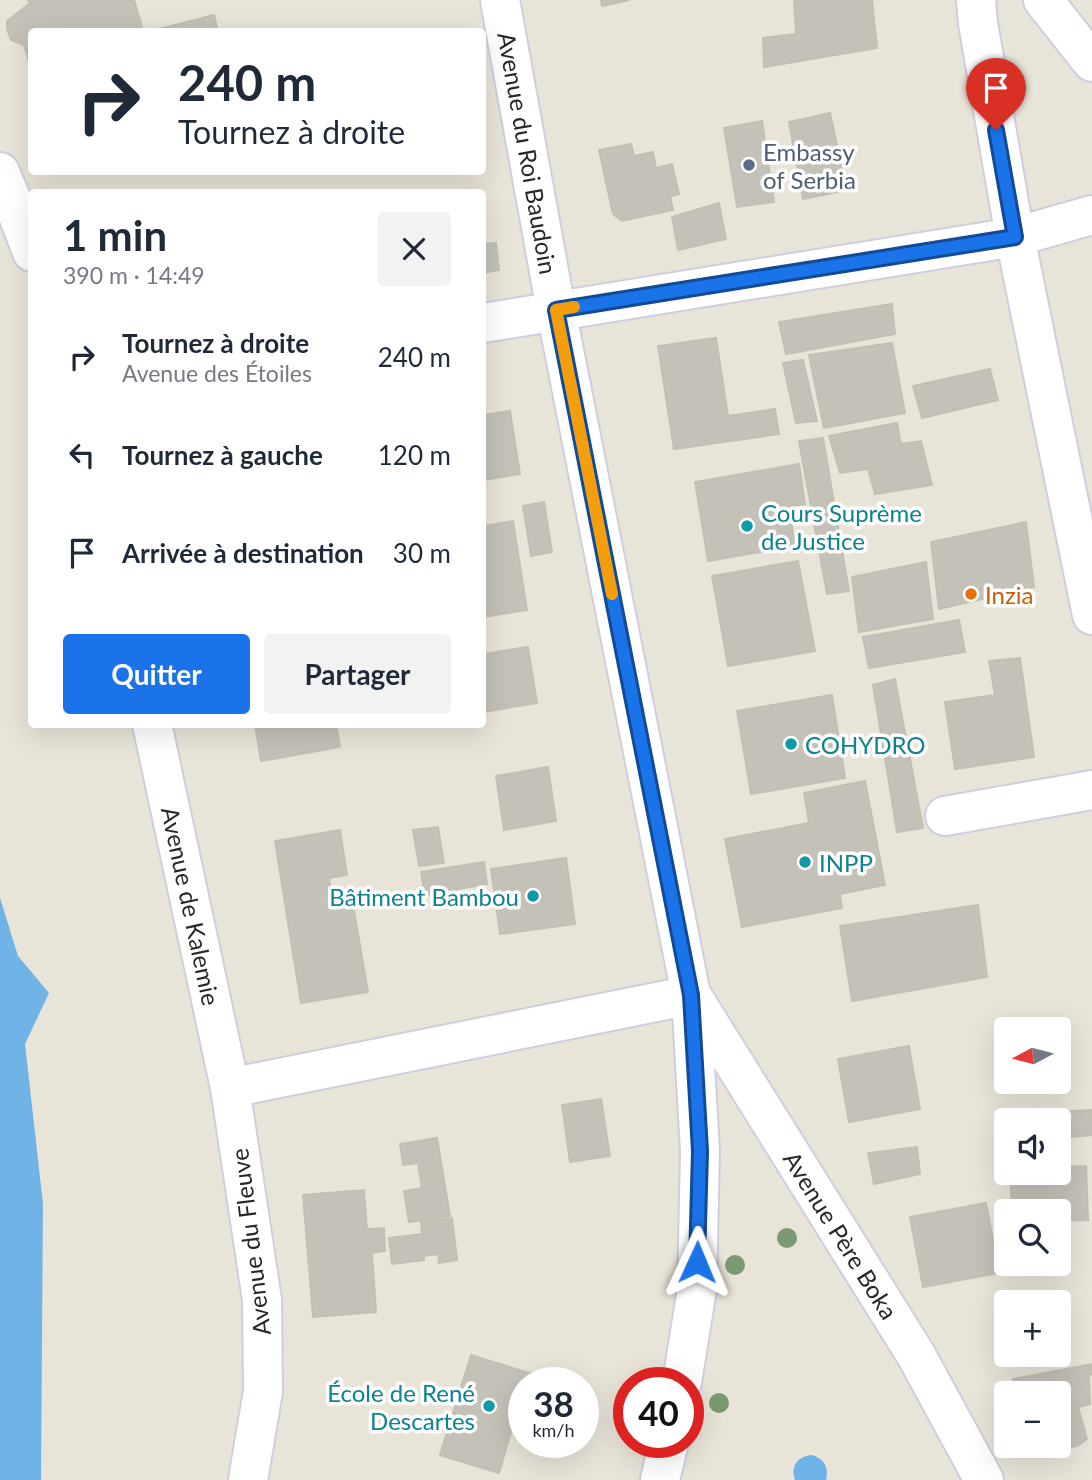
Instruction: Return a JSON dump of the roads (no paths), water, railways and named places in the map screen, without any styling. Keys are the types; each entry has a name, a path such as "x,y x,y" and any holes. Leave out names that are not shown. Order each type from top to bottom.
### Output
{"street":[{"name":"Avenue du Roi Baudoin","path":"500,0 556,310 691,995 700,1151 697,1289 684,1367"},
{"path":"976,0 1015,237 1092,615"},
{"path":"1044,0 1092,62"},
{"path":"0,172 28,241"},
{"path":"486,322 1015,237 1092,215"},
{"name":"Avenue de Kalemie","path":"153,728 230,1088"},
{"path":"945,816 1092,789"},
{"path":"230,1088 691,995"},
{"name":"Avenue Père Boka","path":"691,995 916,1355 984,1480"},
{"name":"Avenue du Fleuve","path":"230,1088 262,1300 263,1391 248,1480"},
{"path":"660,1480 665,1458"}],"water":[{"path":"0,898 18,956 49,993 25,1044 43,1204 41,1480 0,1480"},
{"path":"812,1455 825,1464 826,1480 795,1480 796,1463 803,1457"}],"place":[{"name":"Embassy of Serbia","path":"749,165"},
{"name":"Cours Suprème de Justice","path":"747,526"},
{"name":"Inzia","path":"971,594"},
{"name":"COHYDRO","path":"791,744"},
{"name":"INPP","path":"805,862"},
{"name":"Bâtiment Bambou","path":"533,896"},
{"name":"École de René Descartes","path":"489,1406"}]}
